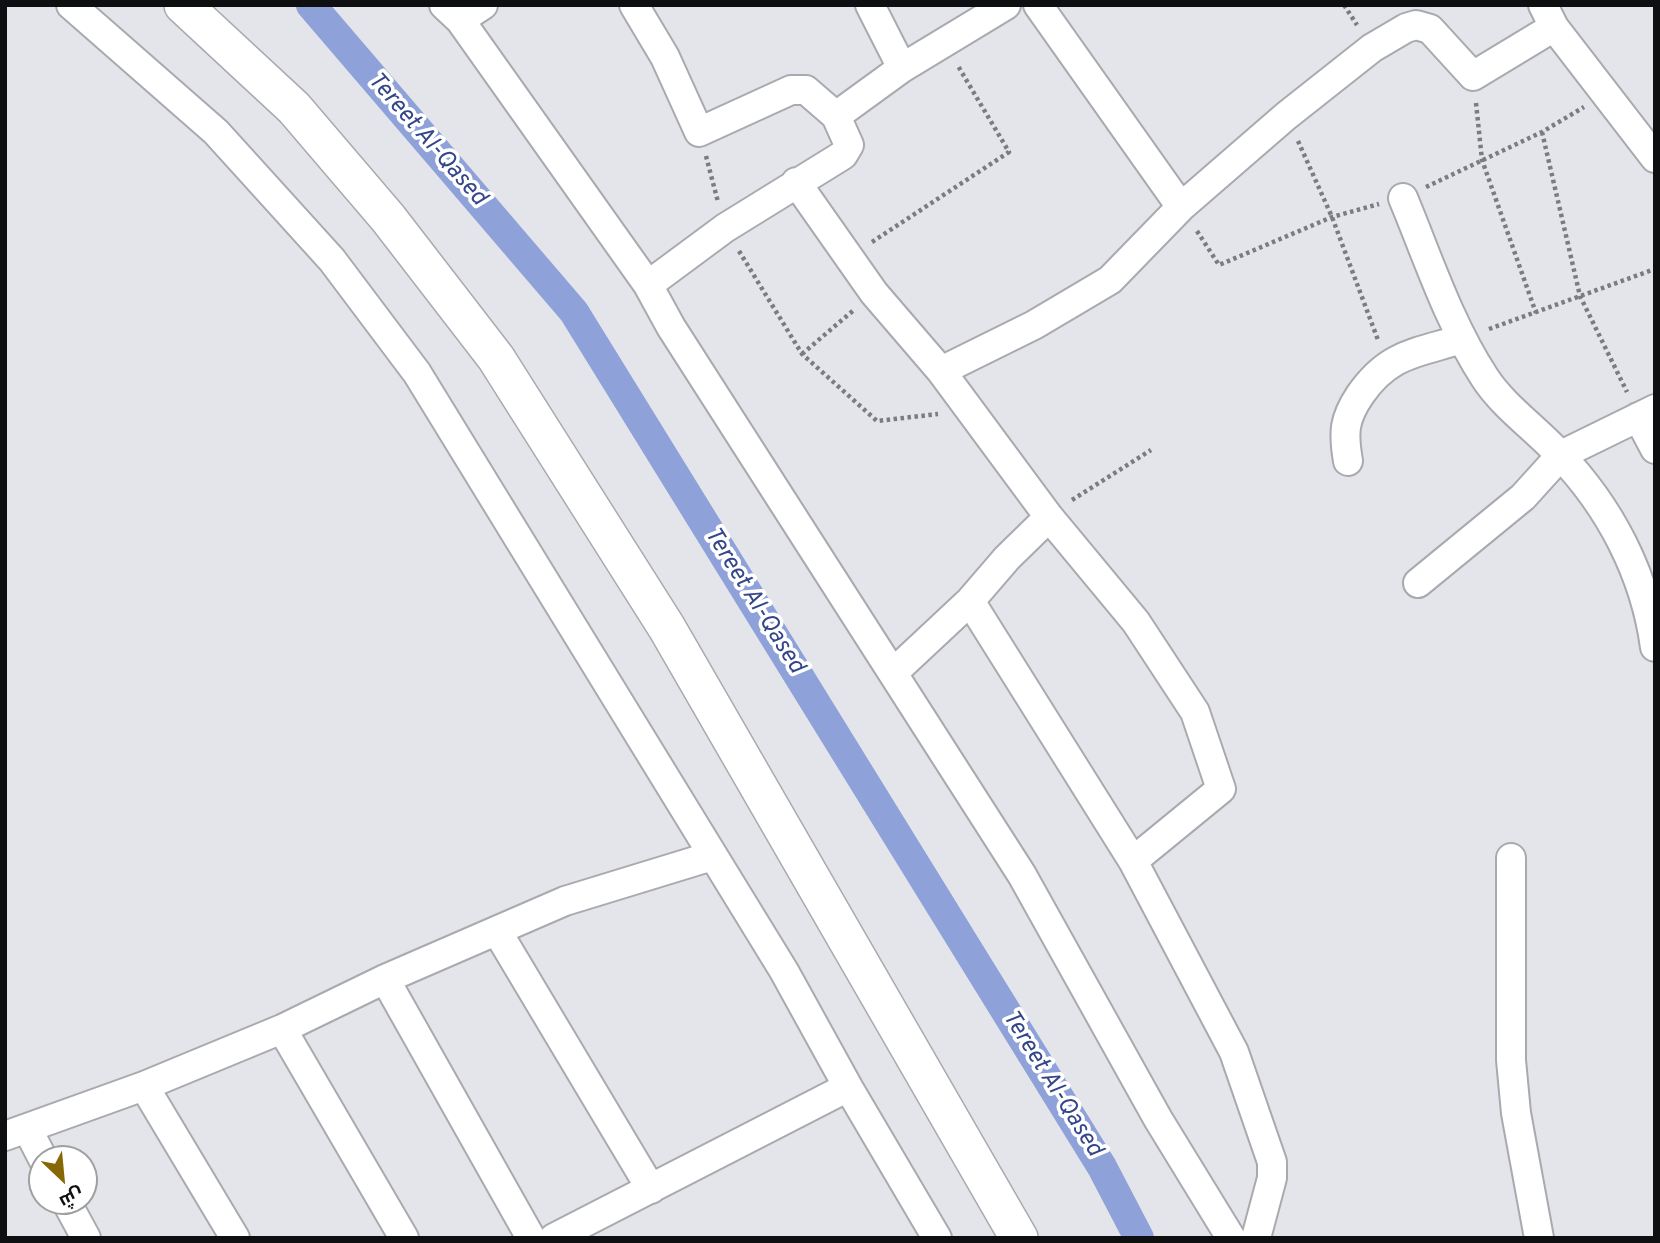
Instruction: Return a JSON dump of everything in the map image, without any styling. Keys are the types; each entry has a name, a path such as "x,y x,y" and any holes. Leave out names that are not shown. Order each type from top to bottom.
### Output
{"street":[{"path":"71,5 216,132 332,260 417,373 784,971 848,1087 937,1238"},
{"path":"183,5 294,108 388,218 496,358 667,628 1019,1238"},
{"path":"634,5 664,57 699,132 791,90 806,90 836,116 848,140 847,150 725,228 648,285"},
{"path":"870,5 902,68"},
{"path":"836,116 902,68 1006,5"},
{"path":"1038,5 1181,206"},
{"path":"462,10 648,285 678,339 1022,875 1158,1119 1231,1238"},
{"path":"941,371 1034,325 1110,280 1181,206 1286,116 1372,48 1416,25 1430,29 1473,76 1549,16 1604,94 1654,155"},
{"path":"796,182 874,293 941,371 1049,517 1136,622 1195,712 1222,783 1219,793 1133,861"},
{"path":"1403,198 1462,339 1500,398 1561,456 1615,529 1631,558 1650,612 1655,647"},
{"path":"1348,461 1344,421 1373,376 1387,364 1462,339"},
{"path":"1418,583 1523,497 1561,456 1647,413 1655,449"},
{"path":"893,673 970,601 1007,558 1049,517"},
{"path":"970,601 1133,861 1234,1052 1272,1162 1272,1178 1256,1238"},
{"path":"29,1145 16,1132 144,1086 282,1029 385,979 565,901 712,856"},
{"path":"1511,858 1511,1060 1516,1114 1539,1238"},
{"path":"497,931 651,1189"},
{"path":"385,979 531,1238"},
{"path":"282,1029 404,1238"},
{"path":"144,1086 235,1238"},
{"path":"554,1238 848,1087"},
{"path":"74,1215 86,1238"}],"path":[{"path":"848,258 1009,152 944,43"},
{"path":"1473,76 1482,160 1536,313"},
{"path":"1181,206 1219,265 1332,217 1403,198 1542,132 1604,94"},
{"path":"1286,116 1332,217 1387,364"},
{"path":"699,132 725,228 802,354 877,421 970,410"},
{"path":"1542,132 1580,296 1647,413"},
{"path":"1462,339 1655,269"},
{"path":"802,354 874,293"},
{"path":"1049,517 1151,450"}],"waterway":[{"name":"Tereet Al-Qased","path":"311,5 574,312 1102,1167 1139,1238"}]}
